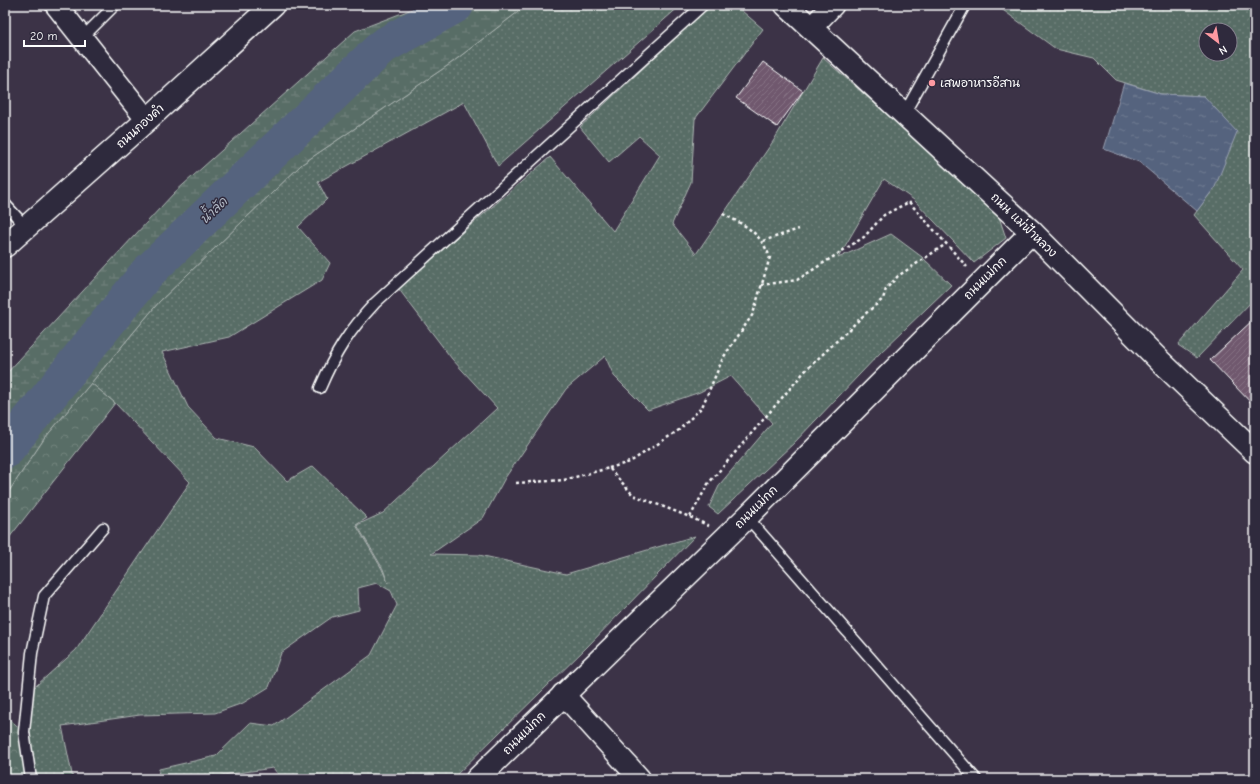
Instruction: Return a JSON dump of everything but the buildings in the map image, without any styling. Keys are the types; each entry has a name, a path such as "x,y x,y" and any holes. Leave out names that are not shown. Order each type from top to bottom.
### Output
{"street":[{"path":"56,5 147,120"},
{"name":"ถนนกองคำ","path":"5,246 147,120 273,5"},
{"name":"ถนน แม่ฟ้าหลวง","path":"786,5 1032,232 1162,364 1255,452"},
{"path":"811,28 833,5"},
{"name":"ถนนแม่กก","path":"477,779 746,517 1032,232"},
{"path":"563,694 640,779"}],"lane":[{"path":"82,38 115,5"},
{"path":"320,388 332,359 352,327 375,303 703,5"},
{"path":"904,114 966,5"},
{"path":"5,204 26,227"},
{"path":"746,517 976,779"},
{"path":"31,779 24,732 32,653 44,596 103,528"}],"path":[{"path":"762,285 797,280 864,238 884,215 909,202 982,282"},
{"path":"516,483 564,480 630,462 679,430 702,407 723,358 753,314 770,257 763,241 749,228 721,213"},
{"path":"763,241 799,229"},
{"path":"690,517 708,484 805,371 865,314 884,300 886,289 898,276 946,244"},
{"path":"609,468 633,495 690,517 727,535"}],"green space":[{"path":"423,5 527,5 450,64 302,164 159,302 44,439 5,497 5,375 174,193 355,31"},
{"path":"527,5 681,5 498,166 464,102 318,182 327,199 298,227 330,263 322,280 229,337 162,352 188,407 217,438 254,447 287,481 313,466 367,518 356,525 382,569 388,583 383,569 357,525 383,513 497,408 452,359 398,288 550,157 613,231 660,155 639,136 609,162 580,127 711,5 735,5 763,29 695,119 691,182 672,224 696,254 774,140 823,58 997,211 1006,238 974,263 914,200 884,179 838,258 891,234 922,257 951,285 881,352 794,443 718,514 709,507 720,484 772,423 731,376 700,392 648,410 614,376 605,356 566,389 505,478 483,518 431,554 479,555 566,574 695,536 587,647 452,779 282,779 273,768 223,775 222,779 158,779 159,769 216,756 250,723 274,726 371,655 397,605 391,591 377,583 358,588 359,610 332,617 281,653 269,687 243,703 215,713 140,715 62,726 73,779 32,779 30,776 28,693 76,650 190,482 115,403 91,383 159,302 302,164 450,64"},
{"path":"996,5 1255,5 1255,298 1197,358 1178,345 1243,270 1194,215 1215,187 1204,96 1161,94 1116,80 1094,58 1056,49"},
{"path":"91,383 115,403 5,543 5,497 44,439"},
{"path":"5,715 24,732 32,779 5,779"}],"water":[{"path":"1124,83 1161,94 1204,96 1237,132 1215,187 1197,211 1139,162 1104,149"}],"waterway":[{"name":"น้ำลัด","path":"5,451 147,273 383,46 456,5"}],"place":[{"name":"เสพอาหารอีสาน","path":"932,83"}]}
